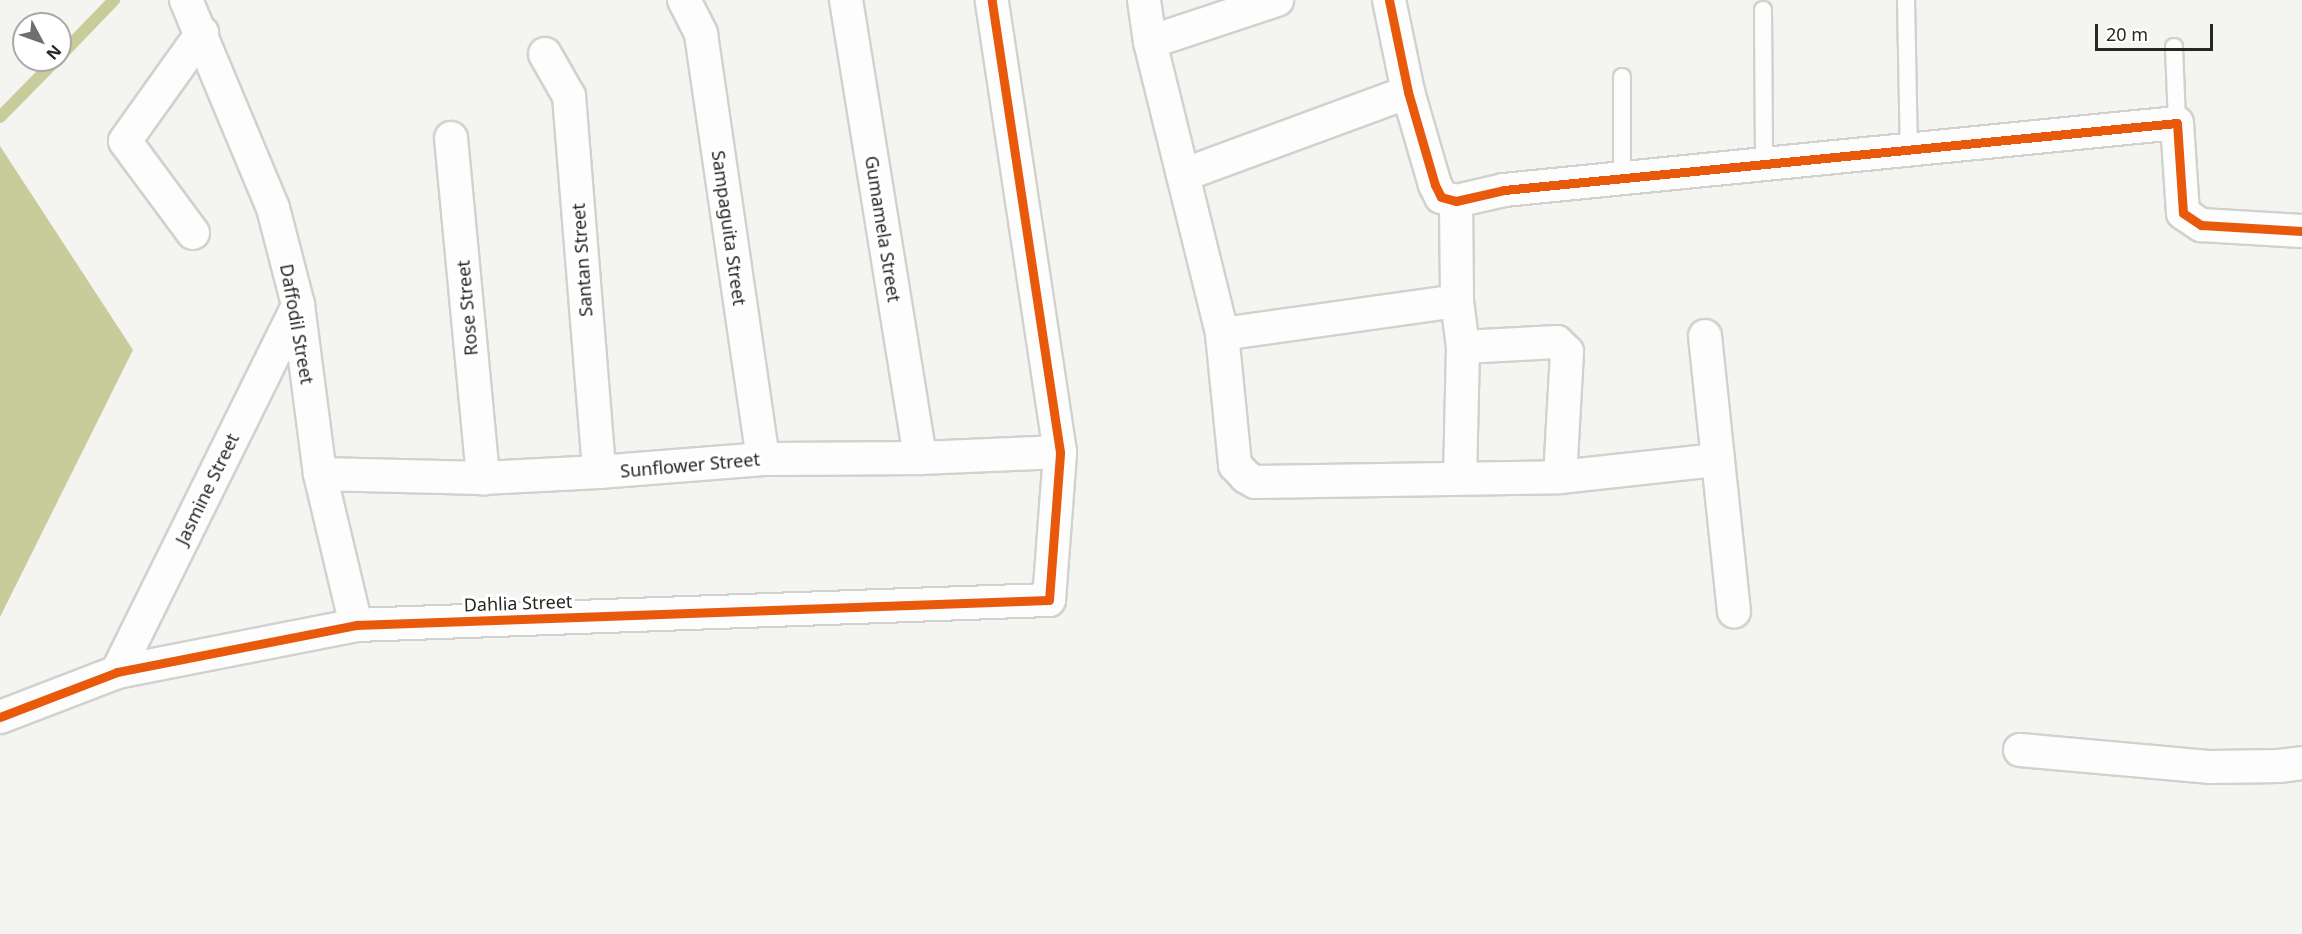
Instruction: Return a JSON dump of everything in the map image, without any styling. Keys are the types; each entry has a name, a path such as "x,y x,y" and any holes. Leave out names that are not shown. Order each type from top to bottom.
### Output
{"street":[{"name":"Daffodil Street","path":"186,0 202,33 273,208 298,305 320,474 356,625"},
{"name":"Sampaguita Street","path":"684,0 701,34 763,459"},
{"name":"Gumamela Street","path":"846,0 920,458"},
{"path":"992,0 1060,452"},
{"path":"1144,0 1150,42 1222,334 1235,465 1245,477 1255,482 1560,477 1717,460"},
{"path":"1150,42 1278,0"},
{"path":"1389,0 1408,92 1435,185 1441,197 1455,201 1504,190 2177,123 2183,213 2201,225 2302,231"},
{"path":"193,233 125,141 202,33"},
{"name":"Santan Street","path":"545,54 569,96 598,472"},
{"path":"1183,175 1408,92"},
{"name":"Rose Street","path":"452,138 483,478"},
{"path":"1455,201 1458,301 1463,347 1460,478"},
{"path":"1222,334 1458,301"},
{"name":"Jasmine Street","path":"117,672 298,305"},
{"path":"1705,336 1734,611"},
{"path":"1463,347 1557,342 1567,352 1560,477"},
{"name":"Sunflower Street","path":"320,474 483,478 763,459 920,458 1060,452"},
{"name":"Dahlia Street","path":"0,717 117,672 356,625 1049,600 1060,452"},
{"path":"2020,750 2211,767 2279,766 2302,763"}],"lane":[{"path":"1906,0 1909,150"},
{"path":"1763,10 1764,163"},
{"path":"2174,47 2177,123"},
{"path":"1622,77 1622,179"}],"shaded area":[{"path":"0,146 133,350 0,617"}],"waterway":[{"path":"72,44 114,0"},
{"path":"0,117 44,72"}],"cycle path":[{"path":"0,717 117,672 356,625 1049,600 1060,452 992,0"},
{"path":"1389,0 1408,92 1435,185 1441,197 1456,201 1504,190 2177,123 2183,213 2201,225 2302,231"}]}
